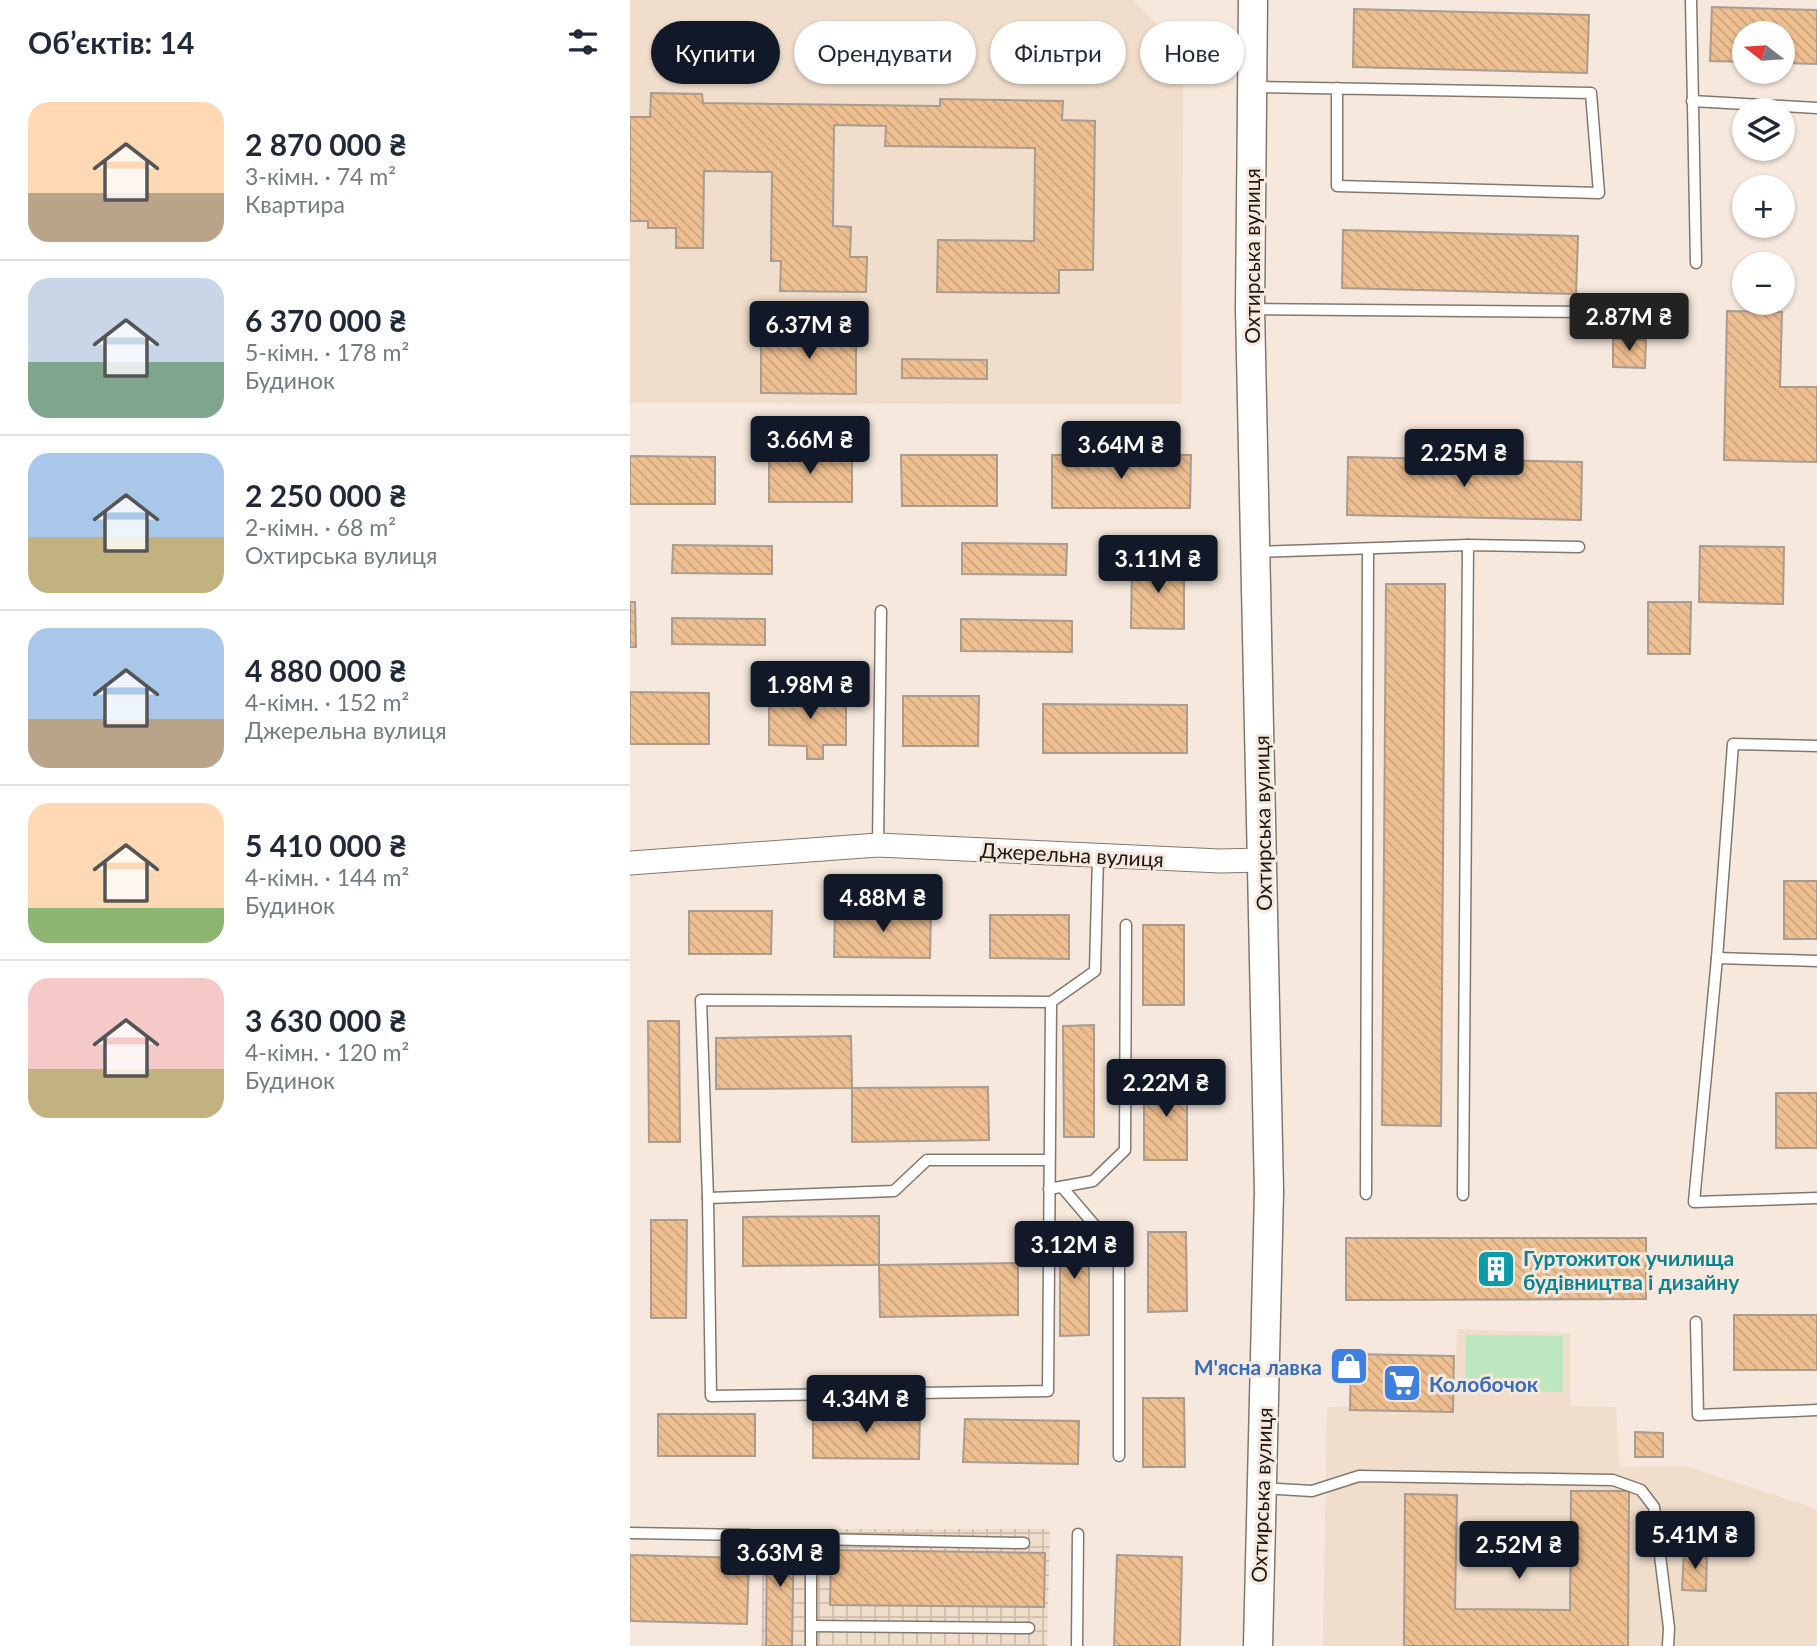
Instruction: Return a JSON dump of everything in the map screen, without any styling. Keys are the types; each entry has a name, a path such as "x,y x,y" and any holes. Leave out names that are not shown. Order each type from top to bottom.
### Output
{"street":[{"name":"Охтирська вулиця","path":"1253,0 1250,309 1269,1192 1258,1646"},
{"name":"Джерельна вулиця","path":"630,863 878,845 1220,861 1263,859"}],"lane":[{"path":"1691,0 1696,263"},
{"path":"1252,87 1338,88 1591,93 1599,193 1337,186 1338,88"},
{"path":"1692,101 1817,108"},
{"path":"1250,309 1595,312"},
{"path":"1257,552 1468,545 1579,547"},
{"path":"1463,1195 1468,545"},
{"path":"1366,1194 1368,550"},
{"path":"878,845 881,611"},
{"path":"1817,746 1733,744 1717,958 1694,1202 1817,1198"},
{"path":"1051,1002 1048,1391 711,1396 701,1000 1051,1002 1095,971 1098,856"},
{"path":"1049,1189 1093,1181 1125,1150 1126,925"},
{"path":"1717,958 1817,961"},
{"path":"708,1198 894,1191 928,1160 1049,1160"},
{"path":"1062,1187 1119,1254 1119,1455"},
{"path":"1696,1322 1698,1415 1817,1410"},
{"path":"1261,1488 1312,1491 1359,1476 1613,1480 1641,1490 1654,1507 1669,1628 1668,1646"},
{"path":"630,1533 749,1535"},
{"path":"1077,1646 1078,1534"},
{"path":"811,1646 811,1539 1024,1543"},
{"path":"811,1626 1029,1628"}],"shaded area":[{"path":"630,0 1133,0 1154,21 1140,21 1140,84 1183,84 1182,404 630,403"},
{"path":"1457,1329 1570,1333 1570,1406 1616,1407 1619,1467 1686,1466 1817,1509 1817,1646 1323,1646 1327,1407 1454,1403"},
{"path":"763,1529 1050,1529 1047,1646 761,1646"}],"green space":[{"path":"1466,1335 1563,1336 1563,1392 1465,1391"}],"building":[{"path":"1712,7 1817,10 1817,64 1796,63 1796,21 1732,21 1732,62 1710,61"},
{"path":"1354,9 1589,15 1587,73 1353,67"},
{"path":"651,93 702,94 703,103 940,106 940,99 1063,101 1062,120 1095,121 1093,270 1059,270 1059,293 937,292 938,240 1034,241 1035,148 885,146 886,126 834,125 833,226 851,227 850,257 867,257 866,292 780,291 781,261 771,261 772,172 704,171 703,248 676,248 676,228 648,228 648,221 630,221 630,117 650,117"},
{"path":"1343,230 1578,236 1576,294 1342,288"},
{"path":"1727,311 1732,311 1732,315 1782,315 1780,387 1817,387 1817,462 1724,460"},
{"path":"761,329 856,329 856,394 761,393"},
{"path":"1613,339 1646,340 1645,368 1613,367"},
{"path":"902,359 987,360 987,379 902,378"},
{"path":"769,450 852,451 852,502 769,502"},
{"path":"901,455 997,455 997,506 902,506"},
{"path":"1052,455 1191,455 1190,508 1052,508"},
{"path":"630,456 715,457 715,504 630,504"},
{"path":"1348,457 1582,462 1581,520 1347,515"},
{"path":"962,543 1067,544 1066,575 962,574"},
{"path":"673,545 772,546 772,574 672,573"},
{"path":"1700,546 1784,547 1783,604 1699,602"},
{"path":"1132,560 1184,561 1184,629 1131,628"},
{"path":"1386,584 1445,584 1441,1126 1382,1125"},
{"path":"630,602 635,602 636,647 630,647"},
{"path":"1648,602 1691,602 1690,654 1648,654"},
{"path":"672,618 765,619 765,645 672,644"},
{"path":"961,619 1072,621 1072,652 961,651"},
{"path":"808,689 846,689 846,745 823,745 823,759 807,759 807,746 769,745 769,699 808,699"},
{"path":"630,692 709,693 709,744 630,744"},
{"path":"903,696 979,696 978,746 903,746"},
{"path":"1043,704 1187,705 1187,753 1043,753"},
{"path":"1784,881 1817,881 1817,939 1784,939"},
{"path":"835,910 931,910 930,958 834,957"},
{"path":"689,911 772,911 771,954 689,954"},
{"path":"990,915 1069,915 1069,959 990,958"},
{"path":"1143,925 1184,925 1184,1005 1143,1005"},
{"path":"648,1021 679,1021 680,1142 649,1142"},
{"path":"1094,1025 1094,1137 1064,1137 1063,1026"},
{"path":"851,1036 852,1088 716,1089 716,1038"},
{"path":"1187,1077 1187,1160 1144,1160 1144,1078"},
{"path":"988,1087 989,1140 852,1142 852,1088"},
{"path":"1776,1093 1817,1093 1817,1148 1776,1148"},
{"path":"879,1216 879,1265 743,1266 743,1217"},
{"path":"651,1220 687,1220 686,1318 651,1318"},
{"path":"1060,1226 1089,1226 1089,1335 1060,1336"},
{"path":"1148,1232 1186,1232 1187,1311 1148,1312"},
{"name":"Гуртожиток училища будівництва і дизайну","path":"1346,1238 1646,1238 1646,1299 1346,1300"},
{"path":"1018,1263 1018,1315 880,1317 879,1265"},
{"path":"1734,1315 1817,1315 1817,1370 1734,1370"},
{"name":"Колобочок","path":"1351,1354 1454,1356 1453,1412 1350,1410"},
{"path":"1143,1398 1184,1398 1185,1467 1143,1467"},
{"path":"813,1412 920,1413 919,1459 813,1458"},
{"path":"658,1414 755,1414 755,1456 658,1456"},
{"path":"965,1419 1079,1421 1078,1464 963,1462"},
{"path":"1635,1432 1663,1433 1663,1457 1635,1457"},
{"path":"1571,1491 1629,1491 1628,1646 1404,1646 1405,1494 1457,1495 1455,1609 1570,1610"},
{"path":"767,1533 794,1534 792,1646 766,1646"},
{"path":"831,1550 1045,1553 1044,1607 830,1605"},
{"path":"1684,1551 1707,1551 1706,1591 1682,1590"},
{"path":"630,1555 749,1558 747,1624 630,1621"},
{"path":"1117,1555 1182,1557 1180,1646 1114,1646"}],"place":[{"name":"Гуртожиток училища будівництва і дизайну","path":"1496,1269"},
{"name":"М'ясна лавка","path":"1349,1366"},
{"name":"Колобочок","path":"1402,1383"}]}
